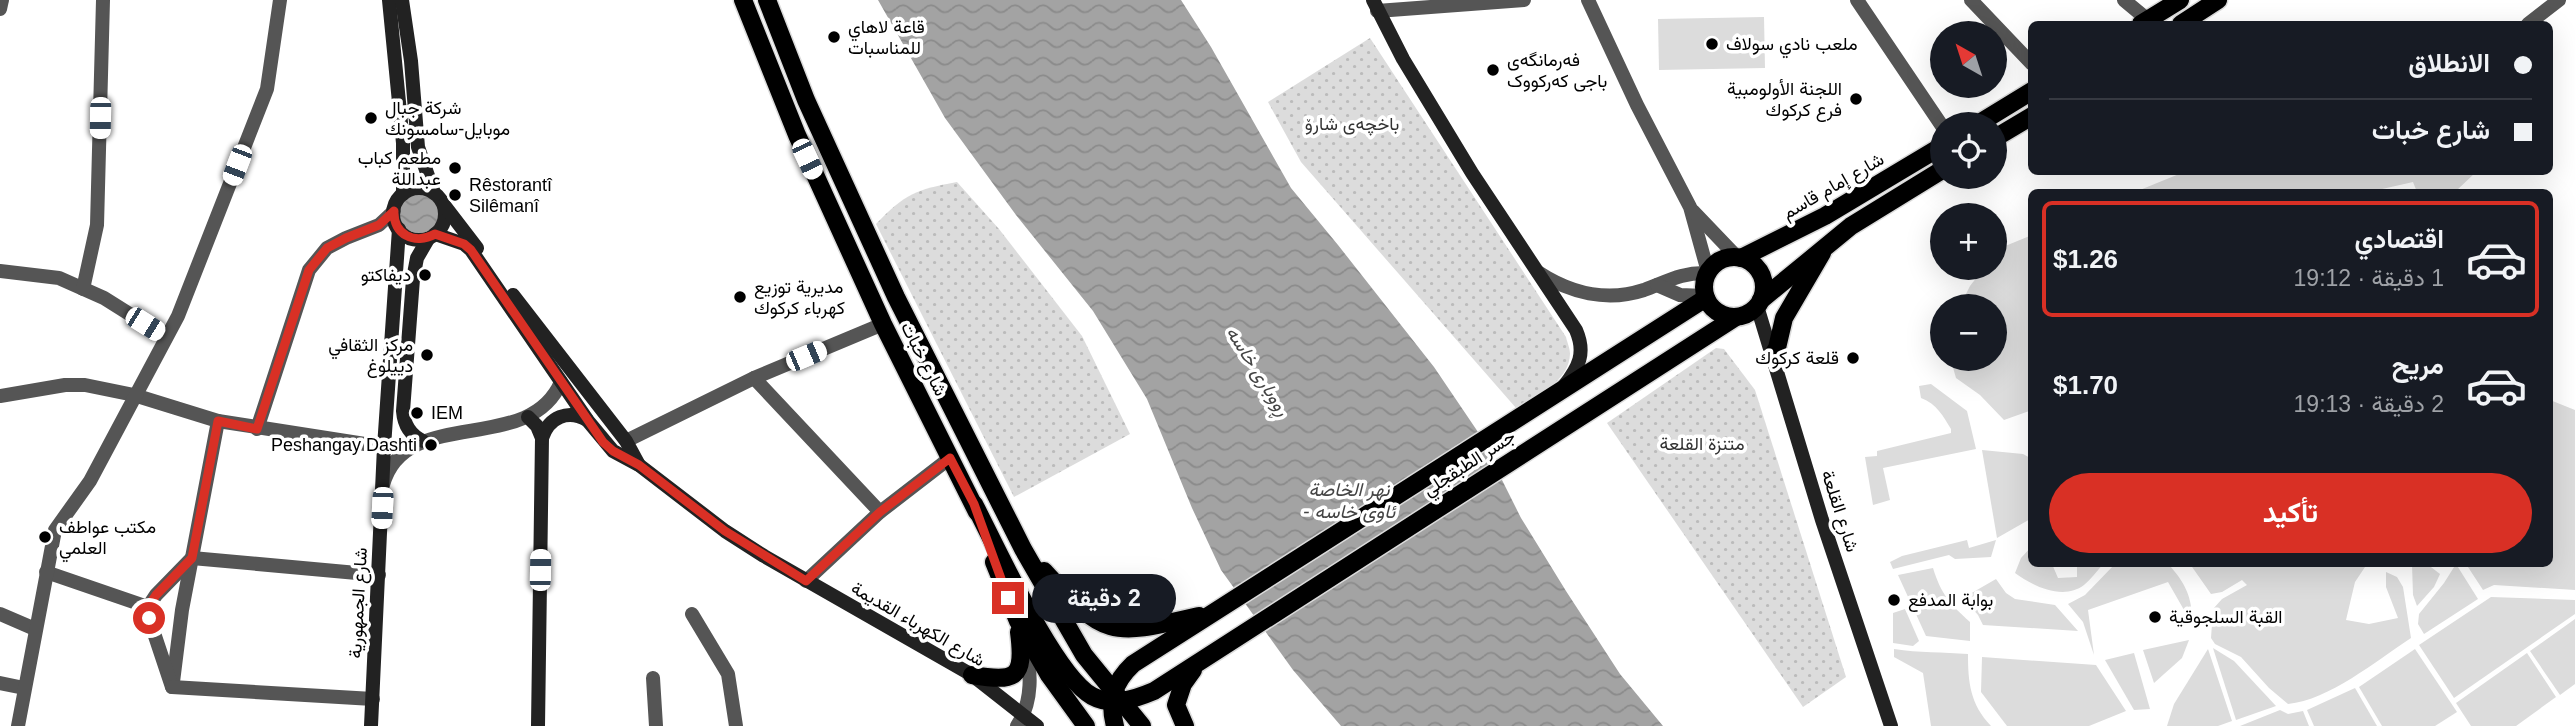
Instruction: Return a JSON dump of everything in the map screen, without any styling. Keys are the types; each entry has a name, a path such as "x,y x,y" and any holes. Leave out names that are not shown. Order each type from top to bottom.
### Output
{"main road":[{"name":"شارع خبات","path":"743,0 797,135 883,324 974,504 1018,621 1049,675 1086,726"},
{"name":"شارع خبات","path":"767,0 806,100 895,297 1023,549 1084,655 1123,707"},
{"path":"2146,21 2180,0"},
{"path":"2185,21 2218,0"},
{"path":"1998,112 2028,93"},
{"path":"2007,131 2028,118"},
{"name":"شارع إمام قاسم","path":"1739,257 1825,216 1930,153"},
{"path":"1759,303 1764,282 1761,274 1756,267 1739,257 1720,260 1707,273 1704,288 1706,297 1715,310 1736,317 1751,311 1826,244 1930,177"},
{"path":"1772,356 1784,318 1826,244"},
{"name":"جسر الطبقجلي","path":"1706,297 1133,664 1119,680 1123,707 1154,691 1736,317"},
{"path":"974,504 1061,664 1086,692 1123,707 1115,726"},
{"path":"1023,549 1085,613 1110,627 1130,630 1216,611"},
{"path":"972,675 1002,679 1010,678 1016,673 1022,658 1018,621"},
{"path":"1185,726 1177,712 1177,698 1183,684 1199,662"}],"street":[{"path":"0,9 2,0"},
{"path":"83,289 97,225 103,0"},
{"path":"18,726 54,530 90,481 178,316 267,89 280,0"},
{"path":"257,429 309,270 327,248 379,225 394,211 403,194 403,143 389,0"},
{"path":"402,0 411,61 418,146 434,192 444,205 444,221 417,258 413,279 403,418 410,432 423,442"},
{"path":"1524,0 1375,5 1403,59 1472,173 1576,330 1582,347 1579,365 1561,390"},
{"path":"1537,271 1569,289 1586,293 1622,294 1657,285 1681,275 1707,273 1690,207 1637,105 1588,0"},
{"path":"1857,0 1933,112"},
{"path":"1971,0 2028,60"},
{"path":"2123,0 2143,21"},
{"path":"2532,21 2558,0"},
{"path":"403,194 418,188 434,192"},
{"name":"شارع الكهرباء القديمة","path":"444,205 626,441 639,465"},
{"path":"1690,207 1739,257"},
{"path":"394,211 399,229 412,239 432,237"},
{"name":"شارع الجمهورية","path":"371,726 384,447 399,229"},
{"name":"شارع الكهرباء القديمة","path":"432,237 464,244 471,250 588,421 613,451 639,465 725,531 806,581 972,675 1020,721 1037,726"},
{"path":"0,271 59,278 104,298 166,337"},
{"path":"1657,285 1680,295 1706,297"},
{"name":"شارع القلعة","path":"1759,303 1772,356 1822,520 1891,726"},
{"path":"626,441 754,378 883,324"},
{"path":"754,378 880,512"},
{"path":"383,488 385,477 404,451 423,442 528,417 551,399 561,382"},
{"path":"0,396 65,384 85,385 134,395 218,421 384,447"},
{"path":"542,438 549,423 564,415 572,414 588,421"},
{"path":"528,417 537,426 542,438 538,726"},
{"path":"172,687 182,610 218,421"},
{"path":"806,581 880,512 950,458"},
{"path":"192,558 379,575"},
{"path":"172,687 148,607 192,558"},
{"path":"46,572 148,607"},
{"path":"0,614 35,629"},
{"path":"692,614 728,674 736,726"},
{"path":"1018,621 1030,667 1029,692 1020,721"},
{"path":"653,678 656,726"},
{"path":"0,683 24,688"},
{"path":"172,687 373,699"}],"green space":[{"name":"ملعب نادي سولاف","path":"1764,17 1765,68 1659,70 1658,19"},
{"name":"باخچەی شارۆ","path":"1370,38 1566,337 1570,354 1564,372 1551,387 1516,408 1301,162 1268,102"},
{"path":"2177,175 2473,175 2458,189 2416,189 2413,182 2382,189 2142,189"},
{"path":"957,182 999,229 1082,336 1130,434 1014,497 876,224 895,205 912,194"},
{"path":"2028,237 2028,411 2004,420 1980,395 1956,378 1954,371 2007,371 2007,294 1966,294 1975,280 2007,280 2007,245"},
{"name":"متنزة القلعة","path":"1716,348 1724,349 1755,390 1846,677 1803,707 1607,423"},
{"path":"1931,384 1967,411 1976,449 1883,468 1890,500 1873,505 1865,457 1877,456 1877,451 1951,433 1939,411 1921,398 1919,386"},
{"path":"2553,401 2575,410 2575,590 2494,585 2483,590 2468,567 2553,567"},
{"path":"1982,450 2028,457 2028,520 1997,538"},
{"path":"1967,540 1969,548 1996,540 1991,557 1955,559 1949,555 1893,569 1890,562 1902,556"},
{"path":"2028,550 2028,567 2053,567 2058,578 2077,577 2077,567 2100,567 2087,583 2076,590 2058,592 2030,583 2015,573 2021,558"},
{"path":"2112,567 2171,567 2187,591 2192,624 2168,582 2088,610 2094,655 2083,622 2068,604 2085,595"},
{"path":"2192,567 2365,567 2355,582 2346,620 2369,624 2398,618 2386,587 2386,572 2397,577 2403,587 2411,638 2336,687 2304,701 2288,704 2269,688 2241,657 2215,644 2211,638 2213,609 2222,599 2247,585 2242,580 2222,592 2211,594"},
{"path":"2412,567 2431,567 2440,574 2434,587 2417,606 2413,595"},
{"path":"2454,567 2458,567 2478,599 2424,634 2418,624 2419,614"},
{"path":"1933,568 1947,598 1970,622 1970,641 1926,636 1898,575"},
{"path":"1996,579 2006,593 2015,599 2055,605 2078,631 1983,625 1963,598"},
{"path":"2491,597 2575,600 2575,614 2454,698 2419,645"},
{"path":"1905,609 1919,641 1913,646 1893,643 1893,613"},
{"path":"2575,619 2575,684 2560,695 2530,651"},
{"path":"2189,640 2182,658 2154,683 2143,650"},
{"path":"2213,648 2234,661 2276,706 2236,720"},
{"path":"1894,649 1968,654 1974,701 1991,726 1931,726 1923,673 1894,657"},
{"path":"2208,649 2232,721 2218,726 2167,726 2174,704"},
{"path":"2415,649 2457,712 2435,726 2382,726 2359,687"},
{"path":"2134,653 2150,709 2134,710 2105,660"},
{"path":"2527,653 2556,697 2516,726 2471,726 2456,703"},
{"path":"1982,657 2096,665 2126,711 2089,726 2007,726 1981,692"},
{"path":"2355,688 2377,726 2314,726 2307,710"},
{"path":"2280,710 2288,714 2303,711 2309,726 2240,726"}],"water":[{"name":"نهر الخاصة - ئاوی خاسە","path":"878,0 1181,0 1211,47 1291,188 1434,367 1478,432 1521,518 1566,591 1620,674 1663,726 1341,726 1293,670 1221,570 1147,399 1093,311 1016,215 945,118"},
{"path":"419,193 433,199 439,213 433,227 419,233 405,227 399,213 405,199"}],"place":[{"name":"قاعة لاهاي للمناسبات","path":"834,37"},
{"name":"ملعب نادي سولاف","path":"1712,44"},
{"name":"فەرمانگەی باجی کەرکووک","path":"1493,70"},
{"name":"اللجنة الأولومبية فرع كركوك","path":"1856,99"},
{"name":"شركة جبال موبايل-سامسونك","path":"371,118"},
{"name":"مطعم كباب عبداللة","path":"455,168"},
{"name":"Rêstorantî Silêmanî","path":"455,195"},
{"name":"ديفاكتو","path":"425,275"},
{"name":"مديرية توزيع كهرباء كركوك","path":"740,297"},
{"name":"مركز الثقافي دييلوغ","path":"427,355"},
{"name":"قلعة كركوك","path":"1853,358"},
{"name":"IEM","path":"417,413"},
{"name":"Peshangay Dashti","path":"431,445"},
{"name":"مكتب عواطف العلمي","path":"45,537"},
{"name":"بوابة المدفع","path":"1894,600"},
{"name":"القبة السلجوقية","path":"2155,617"}],"route":[{"path":"149,618 148,607 156,595 192,558 218,421 257,429 309,270 327,248 379,225 394,211 399,229 412,239 428,239 435,234 464,244 471,250 603,442 613,451 639,465 725,531 764,556 806,581 880,512 950,458 974,504 1008,598"}],"water label":[{"name":"ڕووباری خاسە","path":"1258,371"}]}
